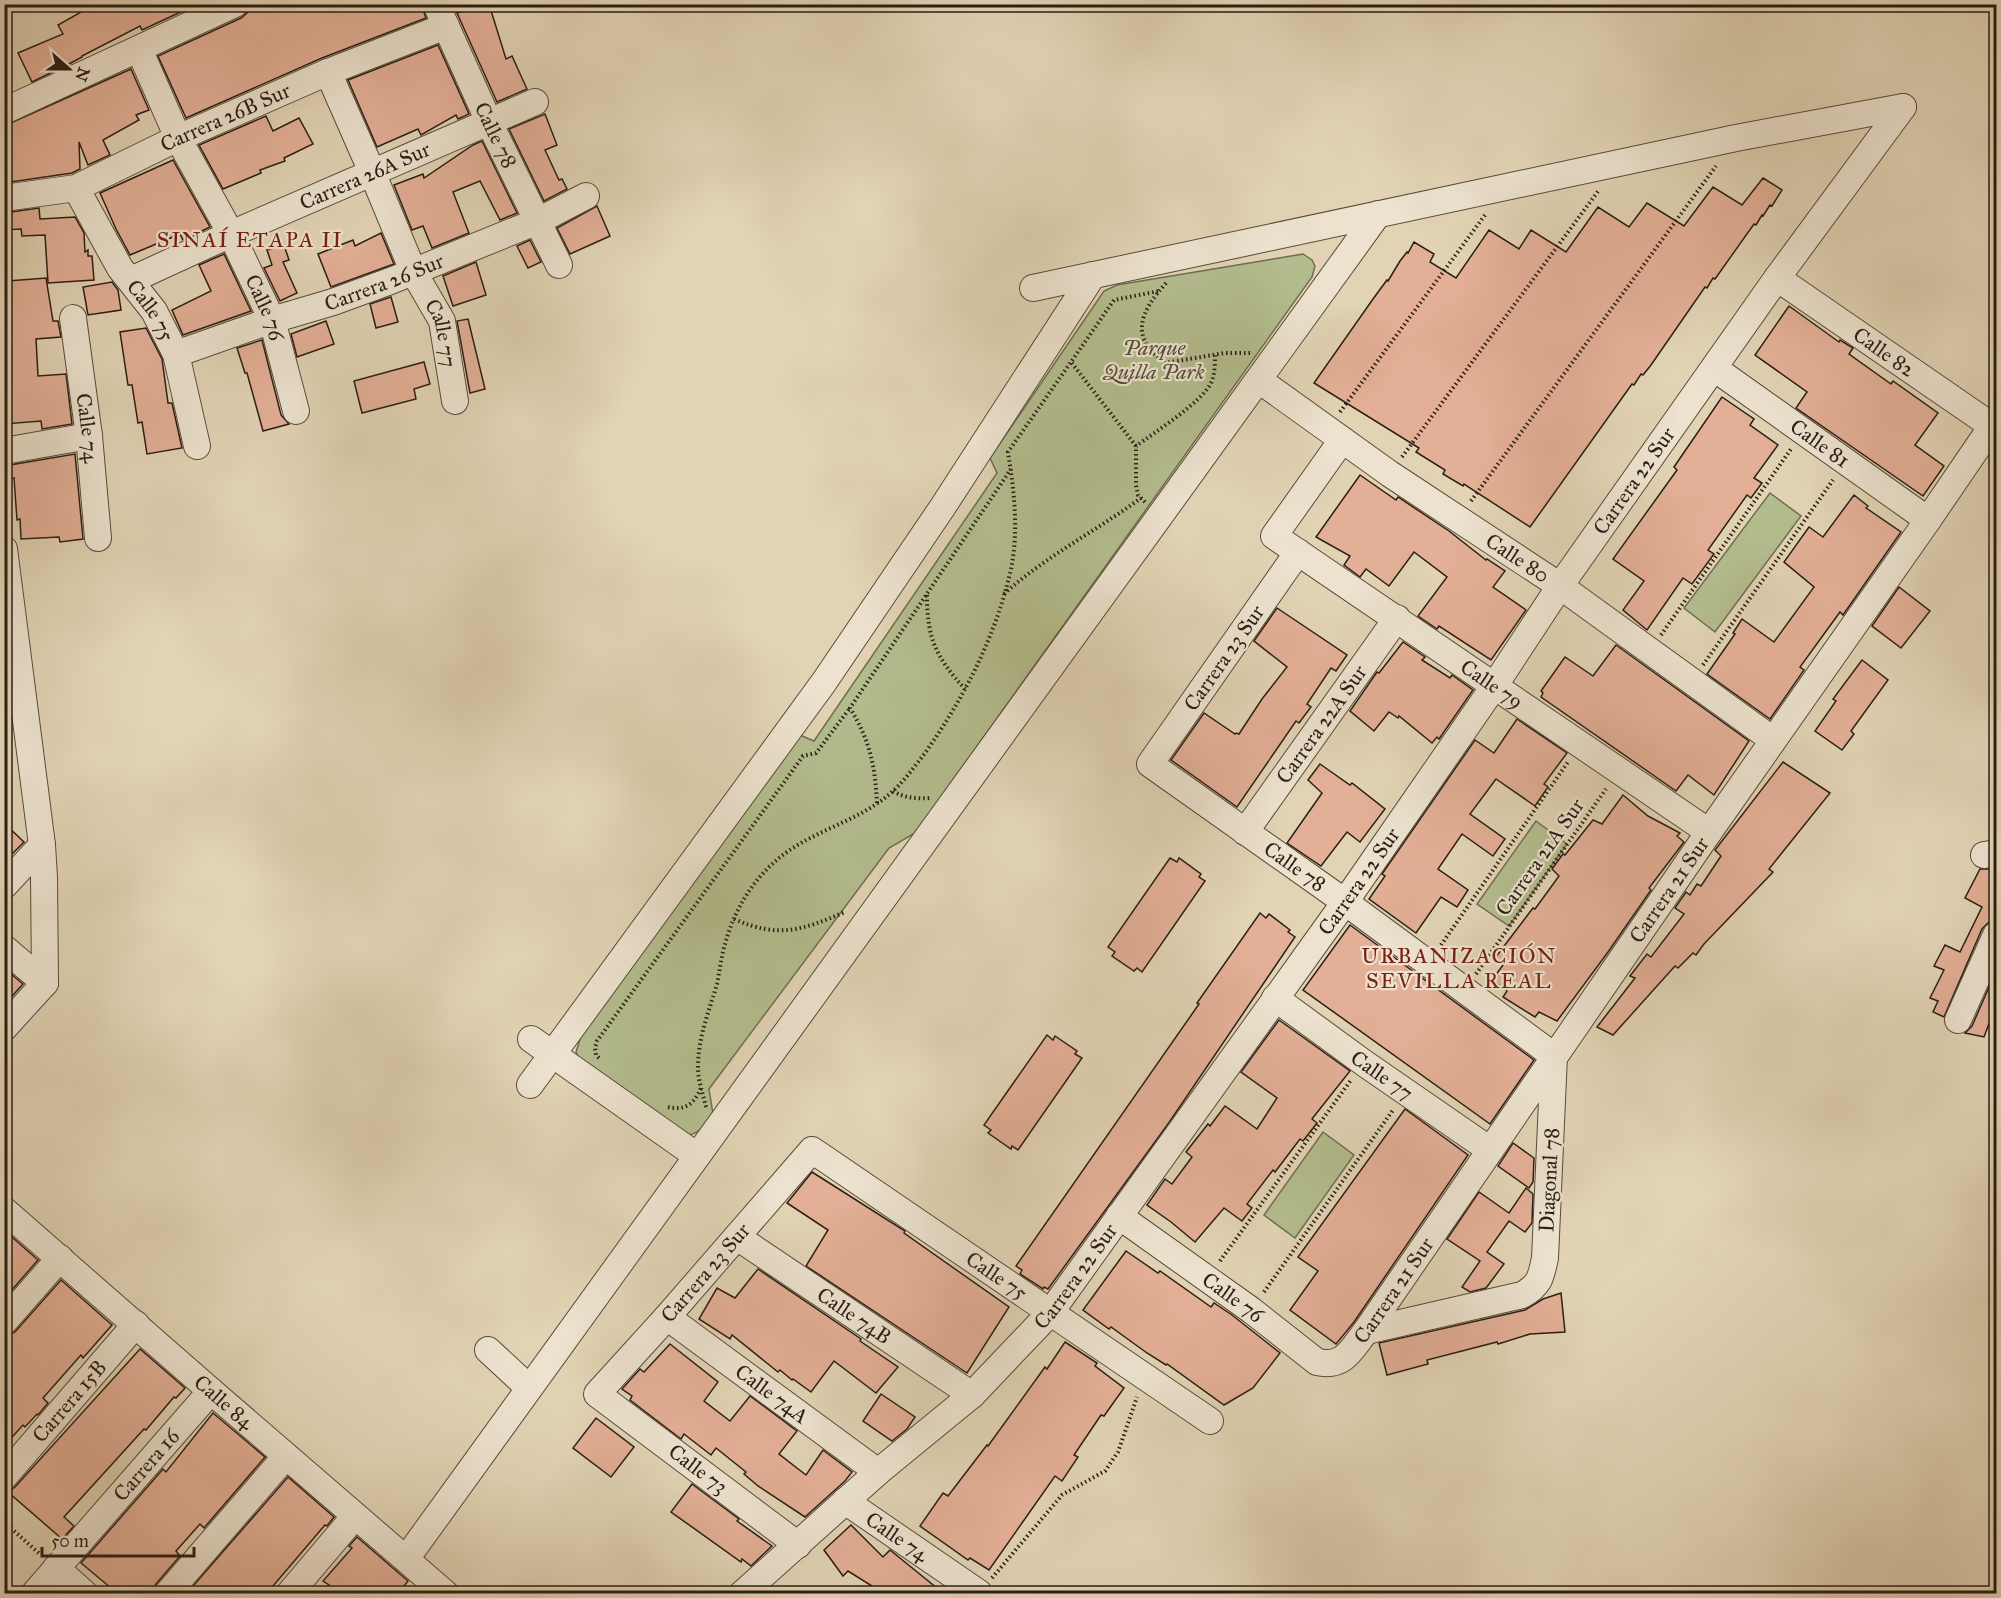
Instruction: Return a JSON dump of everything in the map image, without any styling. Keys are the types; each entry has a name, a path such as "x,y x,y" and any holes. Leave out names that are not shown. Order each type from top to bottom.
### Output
{"street":[{"path":"4,111 235,4"},
{"name":"Carrera 26B Sur","path":"4,198 76,188 178,138 328,72 441,15"},
{"name":"Calle 78","path":"441,15 489,122 559,265"},
{"name":"Calle 76","path":"139,49 178,138 231,234 272,320 296,411"},
{"name":"Calle 77","path":"328,72 413,271 442,321 455,401"},
{"name":"Carrera 26A Sur","path":"131,280 535,102"},
{"name":"Carrera 22 Sur","path":"742,1593 878,1472 972,1395 1050,1313 1345,902 1495,685 1560,586 1777,278 1903,106 1736,138"},
{"path":"1034,288 1736,138"},
{"name":"Calle 75","path":"76,188 120,268 154,311 176,354 197,446"},
{"name":"Carrera 26 Sur","path":"176,354 272,320 333,302 538,221 586,196"},
{"path":"406,1559 1378,214"},
{"path":"530,1085 824,682 942,508 1093,275"},
{"name":"Calle 82","path":"1777,278 1992,426"},
{"name":"Calle 74","path":"73,318 89,436 98,538"},
{"name":"Calle 81","path":"1714,368 1928,520"},
{"name":"Calle 80","path":"1259,380 1390,474 1560,586 1773,740"},
{"name":"Carrera 21 Sur","path":"1348,1355 1992,426"},
{"name":"Calle 79","path":"1334,435 1274,536 1709,832"},
{"path":"4,451 89,436"},
{"path":"4,549 10,636 21,691 42,845 45,983 4,1028"},
{"name":"Carrera 23 Sur","path":"1150,764 1298,552"},
{"name":"Carrera 22A Sur","path":"1245,832 1397,618"},
{"path":"4,712 21,691"},
{"name":"Calle 78","path":"1150,764 1345,902 1554,1056"},
{"path":"4,885 42,845"},
{"path":"1958,1020 1996,935"},
{"path":"4,948 45,983"},
{"name":"Calle 77","path":"1275,998 1490,1150"},
{"path":"531,1039 697,1156"},
{"name":"Diagonal 78","path":"1365,1331 1522,1295 1532,1289 1541,1279 1545,1258 1554,1056"},
{"name":"Calle 75","path":"812,1150 1210,1421"},
{"name":"Carrera 23 Sur","path":"597,1394 737,1238 812,1150"},
{"name":"Calle 84","path":"4,1210 406,1559 435,1590"},
{"name":"Calle 76","path":"1119,1216 1251,1310 1317,1362 1328,1364 1339,1362 1348,1355"},
{"name":"Calle 74B","path":"737,1238 972,1395"},
{"path":"4,1322 60,1258"},
{"name":"Calle 74A","path":"667,1317 878,1472"},
{"name":"Carrera 15B","path":"4,1477 136,1324"},
{"path":"488,1350 529,1388"},
{"name":"Carrera 16","path":"34,1593 211,1391"},
{"name":"Calle 73","path":"597,1394 798,1545"},
{"path":"167,1593 286,1456"},
{"name":"Calle 74","path":"845,1501 979,1593"},
{"path":"288,1593 355,1516"},
{"path":"56,1568 85,1593"}],"path":[{"path":"1458,519 1736,138"},
{"path":"1390,474 1620,163"},
{"path":"1334,435 1504,187"},
{"path":"1191,255 1147,307 1141,335 1146,346 1155,356 1165,363 1224,353 1279,352"},
{"path":"714,1134 701,1088 698,1067 706,1013 717,983 725,943 746,894 786,852 813,836 867,811 893,791 939,734 966,689 994,625 1011,569 1014,490 1008,452 1114,300 1159,291"},
{"path":"1136,446 1200,396 1211,383 1215,355"},
{"path":"1071,362 1136,446 1137,495 1160,517"},
{"path":"1650,651 1803,431"},
{"path":"1692,681 1846,462"},
{"path":"603,1061 596,1056 597,1041 803,756 816,753 850,708 1011,469"},
{"path":"1003,595 1052,556 1141,498"},
{"path":"927,594 927,619 932,642 950,673 966,689"},
{"path":"850,708 869,744 876,774 877,804"},
{"name":"Carrera 21A Sur","path":"1428,963 1581,744"},
{"name":"Carrera 21A Sur","path":"1465,991 1619,771"},
{"path":"893,791 917,799 956,798"},
{"path":"734,919 767,931 782,932 800,929 848,910"},
{"path":"1207,1279 1364,1063"},
{"path":"663,1105 670,1109 685,1108 696,1100 701,1088"},
{"path":"1251,1310 1406,1092"},
{"path":"979,1593 1062,1495 1105,1471 1118,1452 1143,1376"},
{"path":"4,1522 56,1568"}],"green space":[{"name":"Parque Quilla Park","path":"1303,254 1312,260 1315,266 1312,277 915,833 889,848 709,1089 713,1114 700,1130 689,1135 579,1059 576,1052 581,1036 800,735 814,741 997,473 990,458 1104,291 1117,285"},
{"path":"1770,493 1801,516 1715,632 1684,608"},
{"path":"1536,821 1567,844 1509,926 1477,904"},
{"path":"1323,1132 1354,1155 1295,1238 1264,1215"}],"building":[{"path":"95,4 198,4 142,30 140,26 32,82 18,53 63,34 58,25"},
{"path":"250,4 421,4 426,18 322,58 186,118 158,56 241,18 248,12"},
{"path":"489,4 506,59 512,56 527,89 497,102 457,13"},
{"path":"438,45 469,114 458,119 456,115 421,135 418,129 377,147 348,80"},
{"path":"131,69 149,110 136,115 139,120 103,140 110,155 88,165 79,142 80,169 72,173 4,183 4,150 10,147 6,125"},
{"path":"545,114 557,145 545,150 559,180 562,179 567,189 544,201 509,129"},
{"path":"266,116 273,131 299,118 313,144 284,158 285,161 260,170 261,173 223,189 199,145"},
{"path":"482,141 517,213 500,220 480,181 453,192 469,233 432,248 423,226 412,230 394,185 423,174 424,178"},
{"path":"173,160 210,227 183,240 180,234 130,255 100,193"},
{"path":"1763,178 1782,190 1772,206 1770,205 1756,225 1754,224 1715,279 1713,278 1707,288 1705,287 1651,365 1634,385 1632,384 1530,527 1464,484 1463,486 1443,474 1445,470 1416,452 1419,448 1314,383 1414,242 1434,254 1430,262 1456,278 1489,230 1519,249 1531,230 1566,252 1598,207 1629,227 1647,203 1684,226 1713,187 1742,205"},
{"path":"597,206 610,236 570,254 557,228"},
{"path":"39,208 40,219 75,217 84,233 85,252 88,250 88,256 92,256 94,280 48,283 45,235 22,236 21,229 4,230 4,213"},
{"path":"381,233 394,264 331,287 318,254 353,240 355,246"},
{"path":"530,240 541,262 528,268 517,246"},
{"path":"284,245 289,260 283,262 297,293 280,301 264,268 272,265 267,250"},
{"path":"224,254 251,311 183,335 172,310 211,291 199,265"},
{"path":"476,262 486,295 453,306 443,276"},
{"path":"46,278 53,321 58,321 61,337 36,339 38,376 66,374 72,424 42,429 41,421 4,424 4,386 6,386 4,330 8,329 6,313 10,312 8,281"},
{"path":"112,282 118,290 121,310 88,315 83,287"},
{"path":"391,297 398,322 376,328 370,304"},
{"path":"1789,306 1839,342 1840,340 1853,348 1849,354 1891,384 1893,381 1938,413 1915,445 1944,466 1923,496 1796,408 1807,392 1755,355"},
{"path":"468,319 485,389 470,393 457,321"},
{"path":"326,321 334,344 297,357 291,334"},
{"path":"146,328 162,359 168,403 172,403 182,448 147,454 142,422 138,423 132,385 128,385 120,332"},
{"path":"262,340 281,415 289,424 263,431 247,373 245,373 237,348"},
{"path":"424,362 430,384 414,389 416,399 362,413 354,381"},
{"path":"1722,397 1754,419 1750,425 1778,445 1754,478 1762,483 1751,498 1747,495 1708,550 1714,554 1692,584 1683,578 1647,630 1623,610 1644,581 1613,559 1677,470 1674,467"},
{"path":"75,454 83,539 60,542 59,537 21,539 20,519 17,520 14,478 10,479 10,465"},
{"path":"1360,475 1396,500 1398,497 1505,571 1493,587 1526,610 1491,660 1439,626 1437,629 1418,616 1447,577 1414,552 1389,586 1366,569 1360,577 1344,565 1350,556 1316,537"},
{"path":"1854,495 1868,506 1866,508 1901,532 1843,615 1840,612 1800,667 1804,670 1770,719 1707,674 1735,634 1733,633 1742,619 1774,642 1814,587 1784,562 1809,527 1823,537"},
{"path":"1899,587 1930,611 1901,648 1872,626"},
{"path":"1277,608 1347,655 1336,671 1331,668 1307,704 1311,707 1299,723 1296,721 1237,807 1171,760 1204,713 1235,734 1239,734 1287,667 1254,641"},
{"path":"1403,642 1425,657 1422,660 1450,678 1452,675 1473,690 1439,739 1437,737 1432,743 1399,716 1398,718 1389,712 1374,731 1350,711 1377,672 1379,673"},
{"path":"1616,645 1749,741 1714,795 1688,775 1676,791 1541,697 1543,693 1541,691 1565,657 1593,676"},
{"path":"1862,660 1888,680 1851,731 1854,734 1842,750 1815,731 1836,701 1833,699"},
{"path":"1517,719 1567,753 1544,784 1548,787 1535,806 1496,779 1470,814 1505,839 1493,856 1462,834 1438,869 1468,890 1457,907 1441,897 1416,933 1369,899 1385,876 1382,874 1475,740 1494,753"},
{"path":"1783,762 1830,793 1769,869 1773,872 1696,955 1693,953 1678,968 1675,966 1613,1035 1597,1027 1635,978 1630,976 1647,954 1651,957 1684,914 1675,908 1686,892 1690,895 1697,884 1701,886 1721,856 1715,850"},
{"path":"1320,764 1350,785 1352,783 1385,809 1360,842 1347,832 1321,866 1287,843 1322,793 1308,780"},
{"path":"1623,795 1648,816 1680,833 1677,836 1684,842 1649,888 1651,890 1557,1021 1539,1012 1535,1017 1503,997 1507,991 1492,980 1503,965 1495,958 1559,876 1552,869 1563,854 1565,855 1593,820 1602,824"},
{"path":"4,823 24,842 4,862"},
{"path":"1170,858 1177,862 1179,858 1201,874 1199,877 1205,881 1142,972 1137,968 1134,971 1112,956 1115,952 1108,947"},
{"path":"1980,869 1990,869 1996,873 1996,920 1988,923 1982,929 1944,1017 1933,1012 1938,1001 1930,998 1944,970 1934,966 1945,945 1960,952 1982,907 1965,898"},
{"path":"1260,913 1266,918 1269,914 1290,930 1288,932 1295,937 1168,1124 1048,1289 1044,1287 1043,1289 1020,1274 1022,1270 1016,1266"},
{"path":"1350,925 1534,1060 1490,1124 1303,990"},
{"path":"4,968 23,984 4,1005"},
{"path":"1996,971 1996,1023 1990,1021 1984,1037 1965,1033 1972,1026"},
{"path":"1279,1020 1350,1071 1312,1119 1317,1123 1303,1141 1300,1139 1275,1172 1273,1170 1247,1204 1252,1208 1242,1221 1224,1208 1195,1242 1147,1205 1165,1179 1172,1184 1192,1157 1186,1152 1225,1106 1257,1129 1277,1098 1241,1072"},
{"path":"1047,1035 1053,1040 1055,1036 1077,1051 1075,1054 1082,1058 1018,1150 1012,1146 1011,1149 988,1133 991,1130 984,1125"},
{"path":"1405,1109 1468,1155 1354,1322 1336,1344 1290,1310 1318,1271 1298,1257"},
{"path":"1513,1143 1534,1158 1533,1182 1529,1188 1498,1166"},
{"path":"812,1172 905,1231 904,1233 1009,1307 967,1373 806,1266 828,1230 787,1203"},
{"path":"1526,1188 1533,1194 1532,1223 1525,1232 1509,1221 1487,1252 1504,1264 1486,1288 1470,1292 1462,1287 1480,1261 1447,1239 1479,1192 1509,1213"},
{"path":"4,1230 38,1260 4,1299"},
{"path":"1126,1251 1158,1273 1160,1271 1211,1307 1214,1303 1280,1353 1253,1388 1224,1405 1167,1364 1147,1353 1111,1327 1109,1329 1083,1310"},
{"path":"758,1269 898,1367 876,1393 834,1361 811,1392 780,1370 778,1372 732,1335 730,1339 699,1319 717,1288 735,1298"},
{"path":"61,1280 112,1325 83,1358 81,1355 43,1398 48,1403 38,1415 25,1427 23,1425 4,1446 4,1337 15,1332"},
{"path":"1561,1293 1565,1332 1530,1334 1498,1344 1497,1342 1427,1360 1428,1364 1387,1375 1379,1343 1525,1310 1543,1299"},
{"path":"1065,1342 1097,1363 1095,1366 1124,1388 1104,1416 1101,1415 1074,1455 1078,1457 1062,1481 1055,1476 989,1570 970,1558 968,1560 920,1526 943,1493 948,1496 988,1446"},
{"path":"670,1344 718,1382 704,1401 730,1421 750,1396 797,1431 779,1454 806,1475 823,1450 852,1472 805,1517 758,1486 744,1474 746,1472 716,1448 711,1455 684,1434 681,1439 630,1400 632,1396 622,1389 640,1369 644,1372"},
{"path":"140,1349 185,1388 176,1398 174,1397 64,1517 74,1526 62,1539 8,1492"},
{"path":"881,1394 915,1417 907,1429 892,1441 863,1421"},
{"path":"213,1413 265,1457 204,1528 200,1524 176,1551 180,1556 156,1584 152,1593 117,1593 81,1563 163,1469 166,1472"},
{"path":"596,1418 634,1447 611,1477 573,1448"},
{"path":"288,1477 334,1517 327,1526 325,1525 267,1593 187,1593"},
{"path":"692,1484 772,1546 751,1566 742,1559 741,1562 671,1512"},
{"path":"851,1525 883,1557 890,1550 943,1593 883,1593 848,1571 843,1576 824,1550"},
{"path":"357,1537 408,1581 398,1593 322,1593 329,1585 323,1581 352,1548 349,1546"}],"district":[{"name":"SINAÍ ETAPA II","path":"250,239"},
{"name":"URBANIZACIÓN SEVILLA REAL","path":"1459,968"}]}
